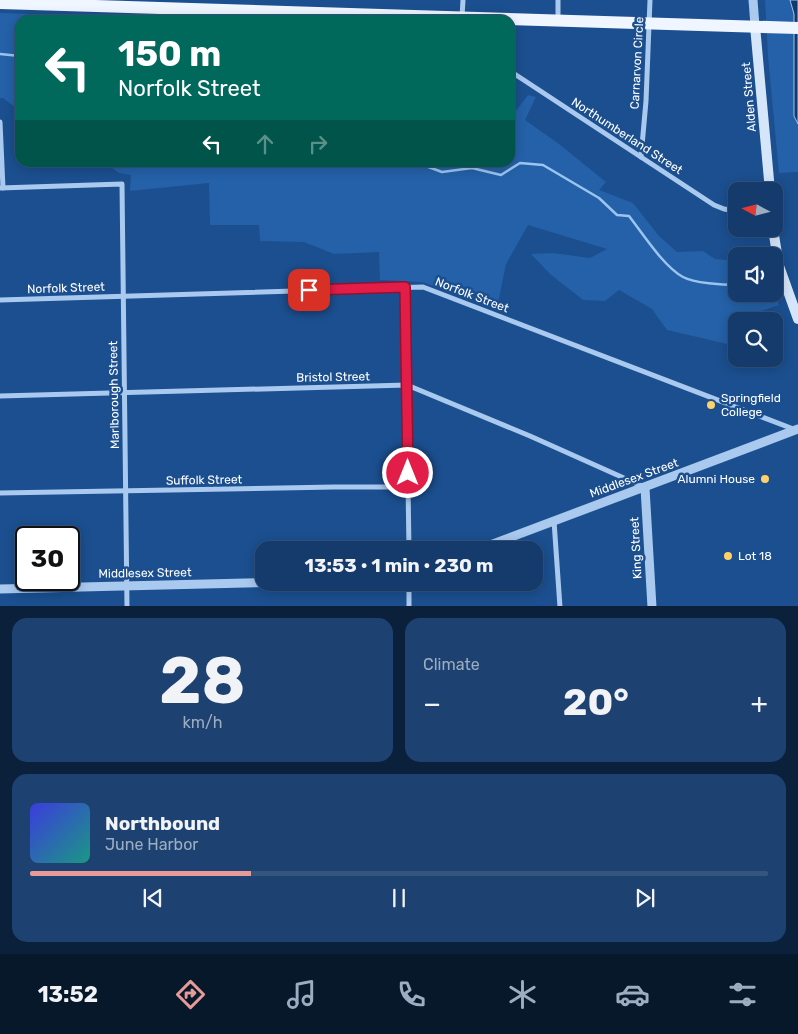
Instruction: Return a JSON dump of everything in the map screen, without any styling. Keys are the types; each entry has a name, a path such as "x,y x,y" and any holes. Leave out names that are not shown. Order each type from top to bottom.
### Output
{"main road":[{"path":"0,3 93,3 388,15"},
{"path":"515,19 798,28"},
{"name":"Alden Street","path":"755,26 769,182"},
{"path":"774,238 778,266 798,319"}],"street":[{"path":"462,15 463,0"},
{"path":"558,0 558,20"},
{"name":"Carnarvon Circle","path":"641,157 646,101 650,0"},
{"name":"Alden Street","path":"753,0 755,26"},
{"name":"Northumberland Street","path":"515,74 718,207 728,209"},
{"path":"0,122 2,188"},
{"name":"Marlborough Street","path":"2,188 122,184 127,606"},
{"path":"405,287 409,541"},
{"name":"Norfolk Street","path":"0,300 405,287 427,288 797,430"},
{"name":"Bristol Street","path":"0,396 407,385 530,436 645,488"},
{"name":"Middlesex Street","path":"502,541 797,430"},
{"name":"Suffolk Street","path":"0,493 408,487"},
{"name":"King Street","path":"645,488 652,606"},
{"path":"554,522 560,606"},
{"name":"Middlesex Street","path":"0,590 255,583"},
{"path":"409,591 409,606"}],"shaded area":[{"path":"765,0 790,0 794,14 794,116 798,124 798,172 779,173 768,56"},
{"path":"790,0 798,0 798,124 794,116 794,14"},
{"path":"0,13 59,15 15,15 15,107 3,98 0,98"},
{"path":"528,95 536,97 525,120 559,144 606,182 599,190 633,203 659,236 677,252 703,251 715,259 728,260 728,302 778,302 779,305 761,311 764,312 728,312 728,344 667,330 652,309 619,290 605,301 583,300 550,274 531,254 553,253 590,258 607,249 528,225 506,264 497,308 422,282 380,280 379,252 334,254 304,242 260,241 259,225 210,225 209,183 130,191 131,175 119,173 111,167 515,167 515,112"}],"waterway":[{"path":"0,54 15,56"},
{"path":"515,166 520,163 543,165 599,198 617,215 629,216 661,258 683,277 701,282 728,285"},
{"path":"428,167 442,172 472,168 501,175 514,167"}],"place":[{"name":"Springfield College","path":"711,405"},
{"name":"Alumni House","path":"765,479"},
{"name":"Lot 18","path":"728,556"}],"route":[{"path":"309,290 405,287 408,473"}]}
